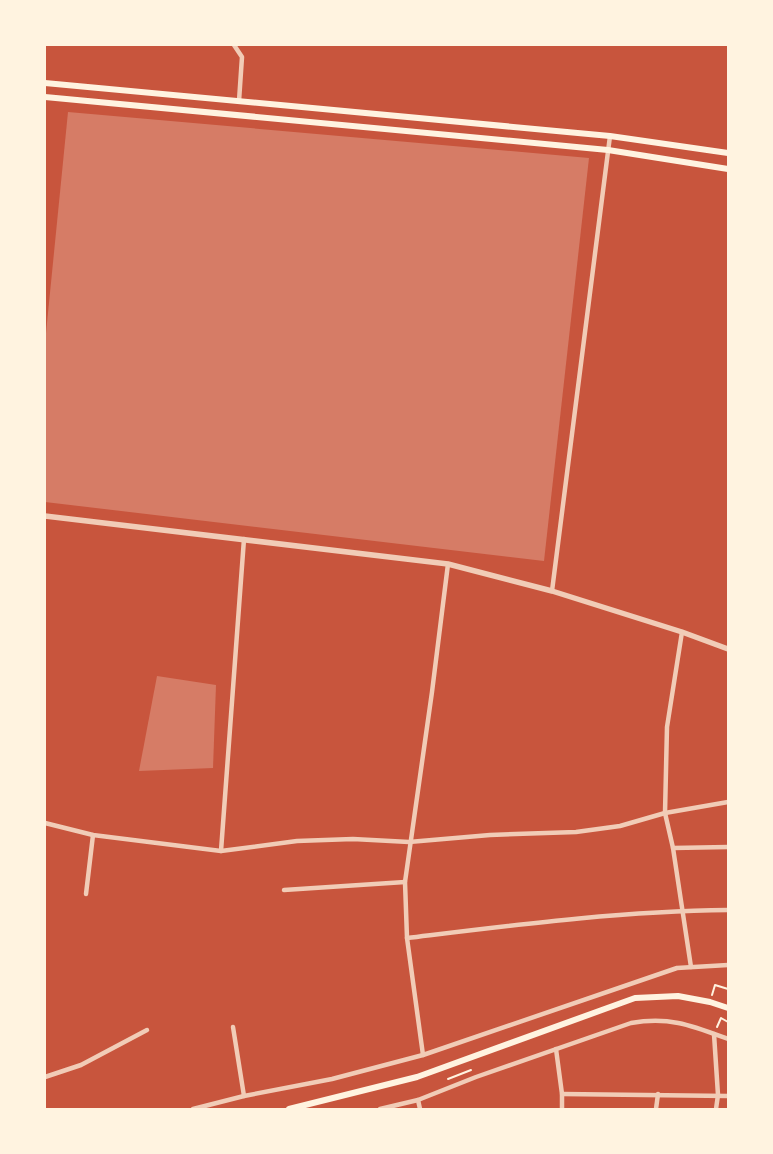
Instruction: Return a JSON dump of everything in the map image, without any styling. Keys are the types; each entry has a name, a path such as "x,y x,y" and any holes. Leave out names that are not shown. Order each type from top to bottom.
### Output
{"main road":[{"path":"45,83 610,136 728,153"},
{"path":"45,97 608,150 728,169"},
{"path":"289,1109 418,1077 635,998 678,996 710,1002 728,1008"}],"street":[{"path":"234,45 242,57 240,101"},
{"path":"552,591 610,136"},
{"path":"45,516 244,538 448,564 552,591 682,632 728,649"},
{"path":"221,851 244,538"},
{"path":"423,1055 407,938 405,882 448,564"},
{"path":"682,632 667,727 666,812 691,967"},
{"path":"45,823 92,835 221,851 297,841 409,842 490,835 576,832 620,826 666,812 728,802"},
{"path":"86,894 92,835"},
{"path":"673,848 728,846"},
{"path":"284,890 405,882"},
{"path":"407,938 564,920 682,910 728,910"},
{"path":"193,1109 244,1096 332,1079 423,1055 676,968 728,965"},
{"path":"380,1109 418,1100 556,1049 642,1021 675,1021 728,1039"},
{"path":"232,1027 244,1096"},
{"path":"45,1077 88,1062 147,1030"},
{"path":"714,1034 718,1095 716,1109"},
{"path":"556,1049 562,1109"},
{"path":"562,1094 728,1096"},
{"path":"656,1109 658,1094"},
{"path":"418,1100 420,1109"}],"path":[{"path":"715,985 728,989"},
{"path":"714,1034 721,1018 728,1021"},
{"path":"445,1080 471,1070"}],"building":[{"path":"68,112 589,158 544,561 45,502 45,343"},
{"path":"157,676 216,685 213,768 139,771"}]}
